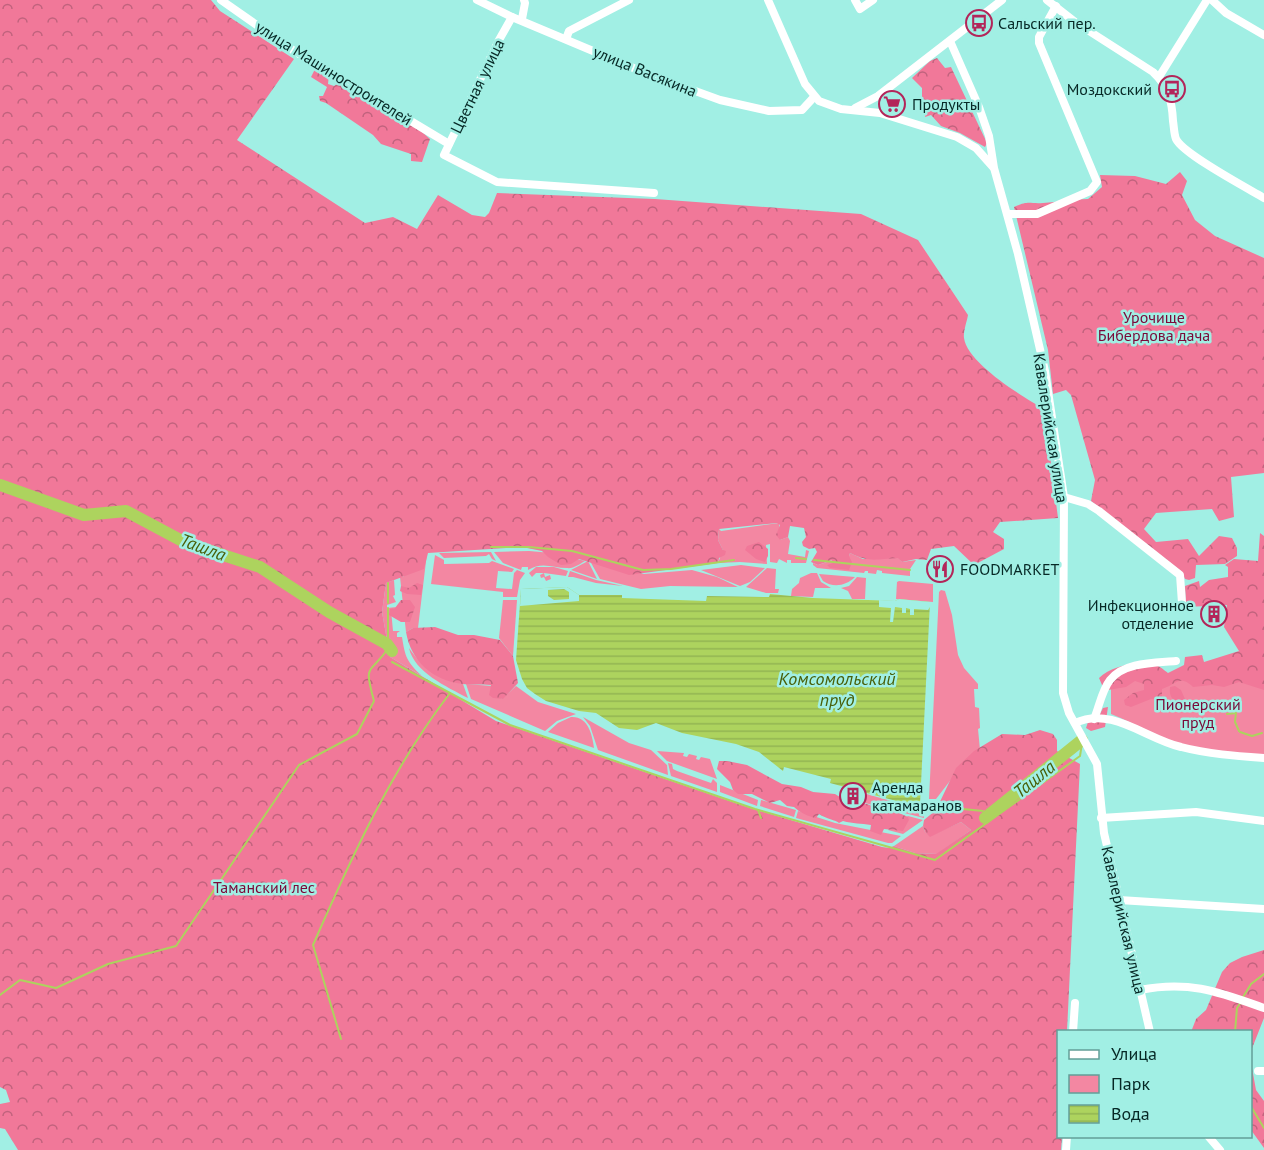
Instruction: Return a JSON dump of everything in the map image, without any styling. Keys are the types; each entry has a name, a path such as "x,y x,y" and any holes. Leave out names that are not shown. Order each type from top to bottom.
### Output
{"street":[{"name":"улица Машиностроителей","path":"221,0 291,49 449,144"},
{"name":"улица Васякина","path":"477,0 643,72 720,100 769,111 802,110 817,99"},
{"path":"522,19 524,0"},
{"path":"566,39 569,32 629,0"},
{"path":"768,0 805,84 817,99 832,107 880,113 957,137 976,148 994,168"},
{"path":"855,0 860,9 873,0"},
{"path":"850,109 867,103 1002,0"},
{"path":"1047,0 1159,77 1170,94 1174,131 1178,143 1190,153 1264,198"},
{"path":"1159,77 1207,0"},
{"path":"1212,0 1226,13 1264,35"},
{"path":"1008,214 1037,214 1090,191 1097,182 1039,43 1038,37 1056,6"},
{"name":"Цветная улица","path":"512,17 444,155 497,182 654,193"},
{"name":"Кавалерийская улица","path":"950,41 989,136 994,168 1008,214 1045,371 1064,497 1062,681 1066,707 1097,764 1101,818 1150,1030"},
{"path":"1064,497 1081,501 1099,511 1180,575 1182,603"},
{"path":"1094,719 1109,681 1119,671 1129,667 1176,661"},
{"path":"1075,723 1094,719 1115,720 1130,725 1156,740 1178,746 1211,754 1264,758"},
{"path":"1101,818 1196,812 1264,821"},
{"path":"1119,900 1264,909"},
{"path":"1140,990 1174,985 1200,988 1264,1008"},
{"path":"1073,1030 1074,1003"},
{"path":"1209,1138 1220,1150"}],"green space":[{"name":"Таманский лес","path":"0,0 211,0 220,11 294,59 237,140 365,223 393,217 417,229 438,195 472,215 485,217 497,193 655,199 861,214 918,240 968,315 964,338 967,348 997,378 1044,409 1058,518 1000,522 993,532 1004,539 1004,549 974,565 954,546 931,549 927,560 916,559 902,562 898,558 868,559 850,553 852,562 849,570 830,568 827,565 833,563 832,560 818,565 811,562 817,552 815,548 809,549 803,546 802,542 806,537 804,528 790,526 788,537 780,540 776,535 780,525 777,523 719,529 718,540 723,550 726,551 725,555 719,558 718,563 629,575 579,559 571,564 561,565 542,551 522,547 428,553 424,569 386,583 382,612 390,657 496,721 750,808 882,847 894,846 915,853 936,854 971,830 961,822 930,837 923,826 924,820 936,810 956,768 974,751 1002,734 1025,735 1040,730 1053,734 1057,740 1057,751 1080,764 1067,1030 1057,1030 1057,1138 1062,1138 1061,1150 18,1150 5,1129 0,1128 0,1104 10,1102 6,1090 0,1087"},
{"path":"937,58 945,68 951,67 987,143 985,147 960,133 941,126 931,115 925,117 927,106 922,104 922,88 912,78 930,61"},
{"path":"316,67 329,74 328,84 334,86 341,81 430,139 422,162 411,161 411,154 381,144 373,135 320,101 319,96 323,96 327,87 311,77"},
{"name":"Урочище Бибердова дача","path":"1180,172 1187,181 1182,195 1195,220 1215,236 1264,258 1264,473 1231,477 1234,517 1219,521 1212,509 1156,513 1144,529 1156,542 1188,539 1199,556 1219,536 1232,538 1237,548 1237,556 1225,564 1196,565 1195,578 1189,580 1185,579 1181,571 1091,501 1095,480 1071,395 1066,390 1053,394 1048,350 1014,207 1026,203 1088,199 1102,187 1100,175 1135,176 1166,184"},
{"path":"779,523 780,540 788,537 790,541 788,554 805,557 806,550 809,551 806,563 791,563 791,560 787,560 787,563 779,559 777,563 770,562 770,544 766,545 767,564 718,563 723,550 718,540 719,529 721,531"},
{"path":"1260,533 1264,536 1264,690 1239,682 1224,687 1212,685 1193,687 1181,681 1162,689 1162,698 1151,699 1131,707 1125,705 1124,700 1133,693 1144,690 1144,684 1135,681 1126,687 1108,690 1102,685 1099,678 1111,670 1126,665 1141,663 1159,666 1168,673 1184,665 1185,657 1202,655 1204,662 1239,651 1224,627 1227,605 1186,607 1185,586 1199,581 1200,587 1209,580 1228,577 1228,567 1225,565 1234,559 1258,561"},
{"path":"759,542 768,549 765,562 756,559 745,550 747,546"},
{"path":"491,552 496,561 489,554 444,558 439,553"},
{"path":"494,552 552,553 585,561 569,568 543,565 528,570 528,567 522,567 521,570 503,563"},
{"path":"427,553 418,628 406,632 400,577 403,577"},
{"path":"850,553 863,559 898,557 902,562 916,560 910,569 910,576 882,573 877,570 876,574 868,573 868,571 864,573 817,568 813,565 813,563 818,565 833,560 833,563 849,556"},
{"path":"435,555 444,560 444,564 489,563 492,561 514,569 512,572 498,571 496,588 512,589 514,573 517,570 525,573 520,580 517,597 503,597 503,592 431,584"},
{"path":"588,561 597,579 571,570"},
{"path":"590,561 644,574 692,570 717,577 738,587 670,586 641,589 600,579"},
{"path":"741,565 765,568 750,582 740,586 701,570"},
{"path":"536,567 554,567 568,571 566,576 536,573 532,577 529,573"},
{"path":"767,568 776,569 775,589 779,589 778,593 766,593 746,587"},
{"path":"570,571 596,580 623,586 568,577"},
{"path":"544,573 545,577 550,575 551,579 546,581 544,577 541,578 540,575"},
{"path":"817,573 821,582 831,588 815,588 813,597 791,596 792,589 799,583 800,578"},
{"path":"819,574 855,577 848,582 835,585 823,581"},
{"path":"857,577 866,578 865,599 852,599 848,591 841,588 849,586"},
{"path":"394,580 395,595 393,596 396,602 387,605 387,608 397,607 391,610 393,631 400,631 397,637 402,637 408,659 422,676 390,657 382,612 386,583"},
{"path":"897,582 933,584 933,602 896,599"},
{"path":"417,583 423,585 421,595 400,591 401,586 409,588"},
{"path":"945,591 952,615 958,655 964,668 978,684 978,689 974,689 975,707 979,708 980,750 963,764 936,799 929,799 939,592"},
{"path":"401,600 410,600 415,607 410,622 401,622 389,615 390,609 395,608"},
{"path":"503,600 517,600 513,656 499,638"},
{"path":"435,627 458,635 474,635 500,640 513,656 518,683 503,699 493,698 489,695 491,685 451,682 432,673 418,660 406,632 413,628"},
{"path":"409,648 432,672 463,684 468,698 432,678 417,664"},
{"name":"Пионерский пруд","path":"1264,680 1264,755 1217,752 1189,747 1111,714 1111,681"},
{"path":"466,684 492,686 490,691 502,699 516,686 538,702 576,714 557,721 545,731 471,699"},
{"path":"1175,686 1181,690 1185,699 1178,702 1172,698 1170,687"},
{"path":"1108,707 1105,727 1091,731 1086,728 1088,722 1097,720 1103,708"},
{"path":"571,717 581,719 588,727 594,748 548,732 558,723"},
{"path":"583,717 629,743 651,750 667,765 668,775 598,750 590,726"},
{"path":"657,751 684,753 683,756 687,757 689,754 697,756 696,759 699,760 701,757 710,759 717,779 667,761"},
{"path":"719,761 747,765 782,784 801,787 813,792 835,794 848,802 867,804 882,810 888,808 908,817 909,820 903,831 884,829 881,835 870,831 871,825 843,821 839,823 819,814 816,818 810,817 780,800 770,803 752,794 738,794 717,769"},
{"path":"668,763 672,764 673,769 677,771 711,783 713,779 717,783 717,792 671,776"},
{"path":"720,785 758,800 757,806 720,792"},
{"path":"863,793 898,803 915,812 924,812 924,818 861,802"},
{"path":"761,800 796,810 794,817 760,806"},
{"path":"798,811 835,823 901,836 892,843 888,843 796,818"},
{"path":"908,816 923,820 903,834 888,830"},
{"path":"961,822 971,830 937,854 915,853 894,846 923,826 925,832 930,836"},
{"path":"1264,950 1264,1018 1252,1048 1252,1030 1192,1030 1196,1019 1206,1010 1222,972 1230,963"},
{"path":"1252,1068 1256,1090 1264,1101 1264,1148 1252,1131"}],"water":[{"name":"Комсомольский пруд","path":"567,587 579,595 622,595 622,598 706,601 707,596 769,597 770,594 813,598 895,601 899,599 930,602 920,804 923,808 907,809 906,805 900,802 830,783 831,779 784,767 783,771 759,752 736,744 682,733 656,723 637,730 619,728 596,713 579,711 546,701 527,688 516,660 521,589"}],"pier":[{"path":"567,587 579,595 579,601 520,606 521,589","holes":["564,589 569,592 569,599 554,600 548,596 548,590"]},
{"path":"879,600 930,602 930,607 928,610 914,609 914,615 910,615 910,609 906,608 906,613 902,613 902,608 895,607 893,622 890,622 891,608 879,607"}],"waterway":[{"name":"Ташла","path":"0,485 84,515 126,511 186,543 260,567 329,612 387,644 392,651"},
{"path":"491,547 529,547 572,551 643,570 671,569 734,560"},
{"path":"796,558 806,559"},
{"path":"814,560 910,570"},
{"path":"388,583 388,603"},
{"path":"388,608 388,646"},
{"path":"0,995 20,980 56,988 108,964 176,946 299,765 357,734 374,701 369,680 370,670 389,647"},
{"path":"392,662 510,725 755,809 935,860 1080,756 1082,743"},
{"path":"341,1039 313,945 374,814 409,752 450,693"},
{"path":"1227,714 1236,713 1235,721"},
{"path":"1235,722 1239,731"},
{"path":"1240,732 1252,736 1262,733"},
{"name":"Ташла","path":"985,818 1082,740"},
{"path":"933,806 983,811"},
{"path":"758,810 761,818"},
{"path":"1243,997 1251,984 1264,974"},
{"path":"1235,1030 1237,1008 1241,1002"},
{"path":"1252,1108 1264,1128"}],"place":[{"name":"Сальский пер.","path":"979,23"},
{"name":"Моздокский","path":"1172,89"},
{"name":"Продукты","path":"892,104"},
{"name":"FOODMARKET","path":"940,569"},
{"name":"Инфекционное отделение","path":"1214,614"},
{"name":"Аренда катамаранов","path":"853,796"}]}
